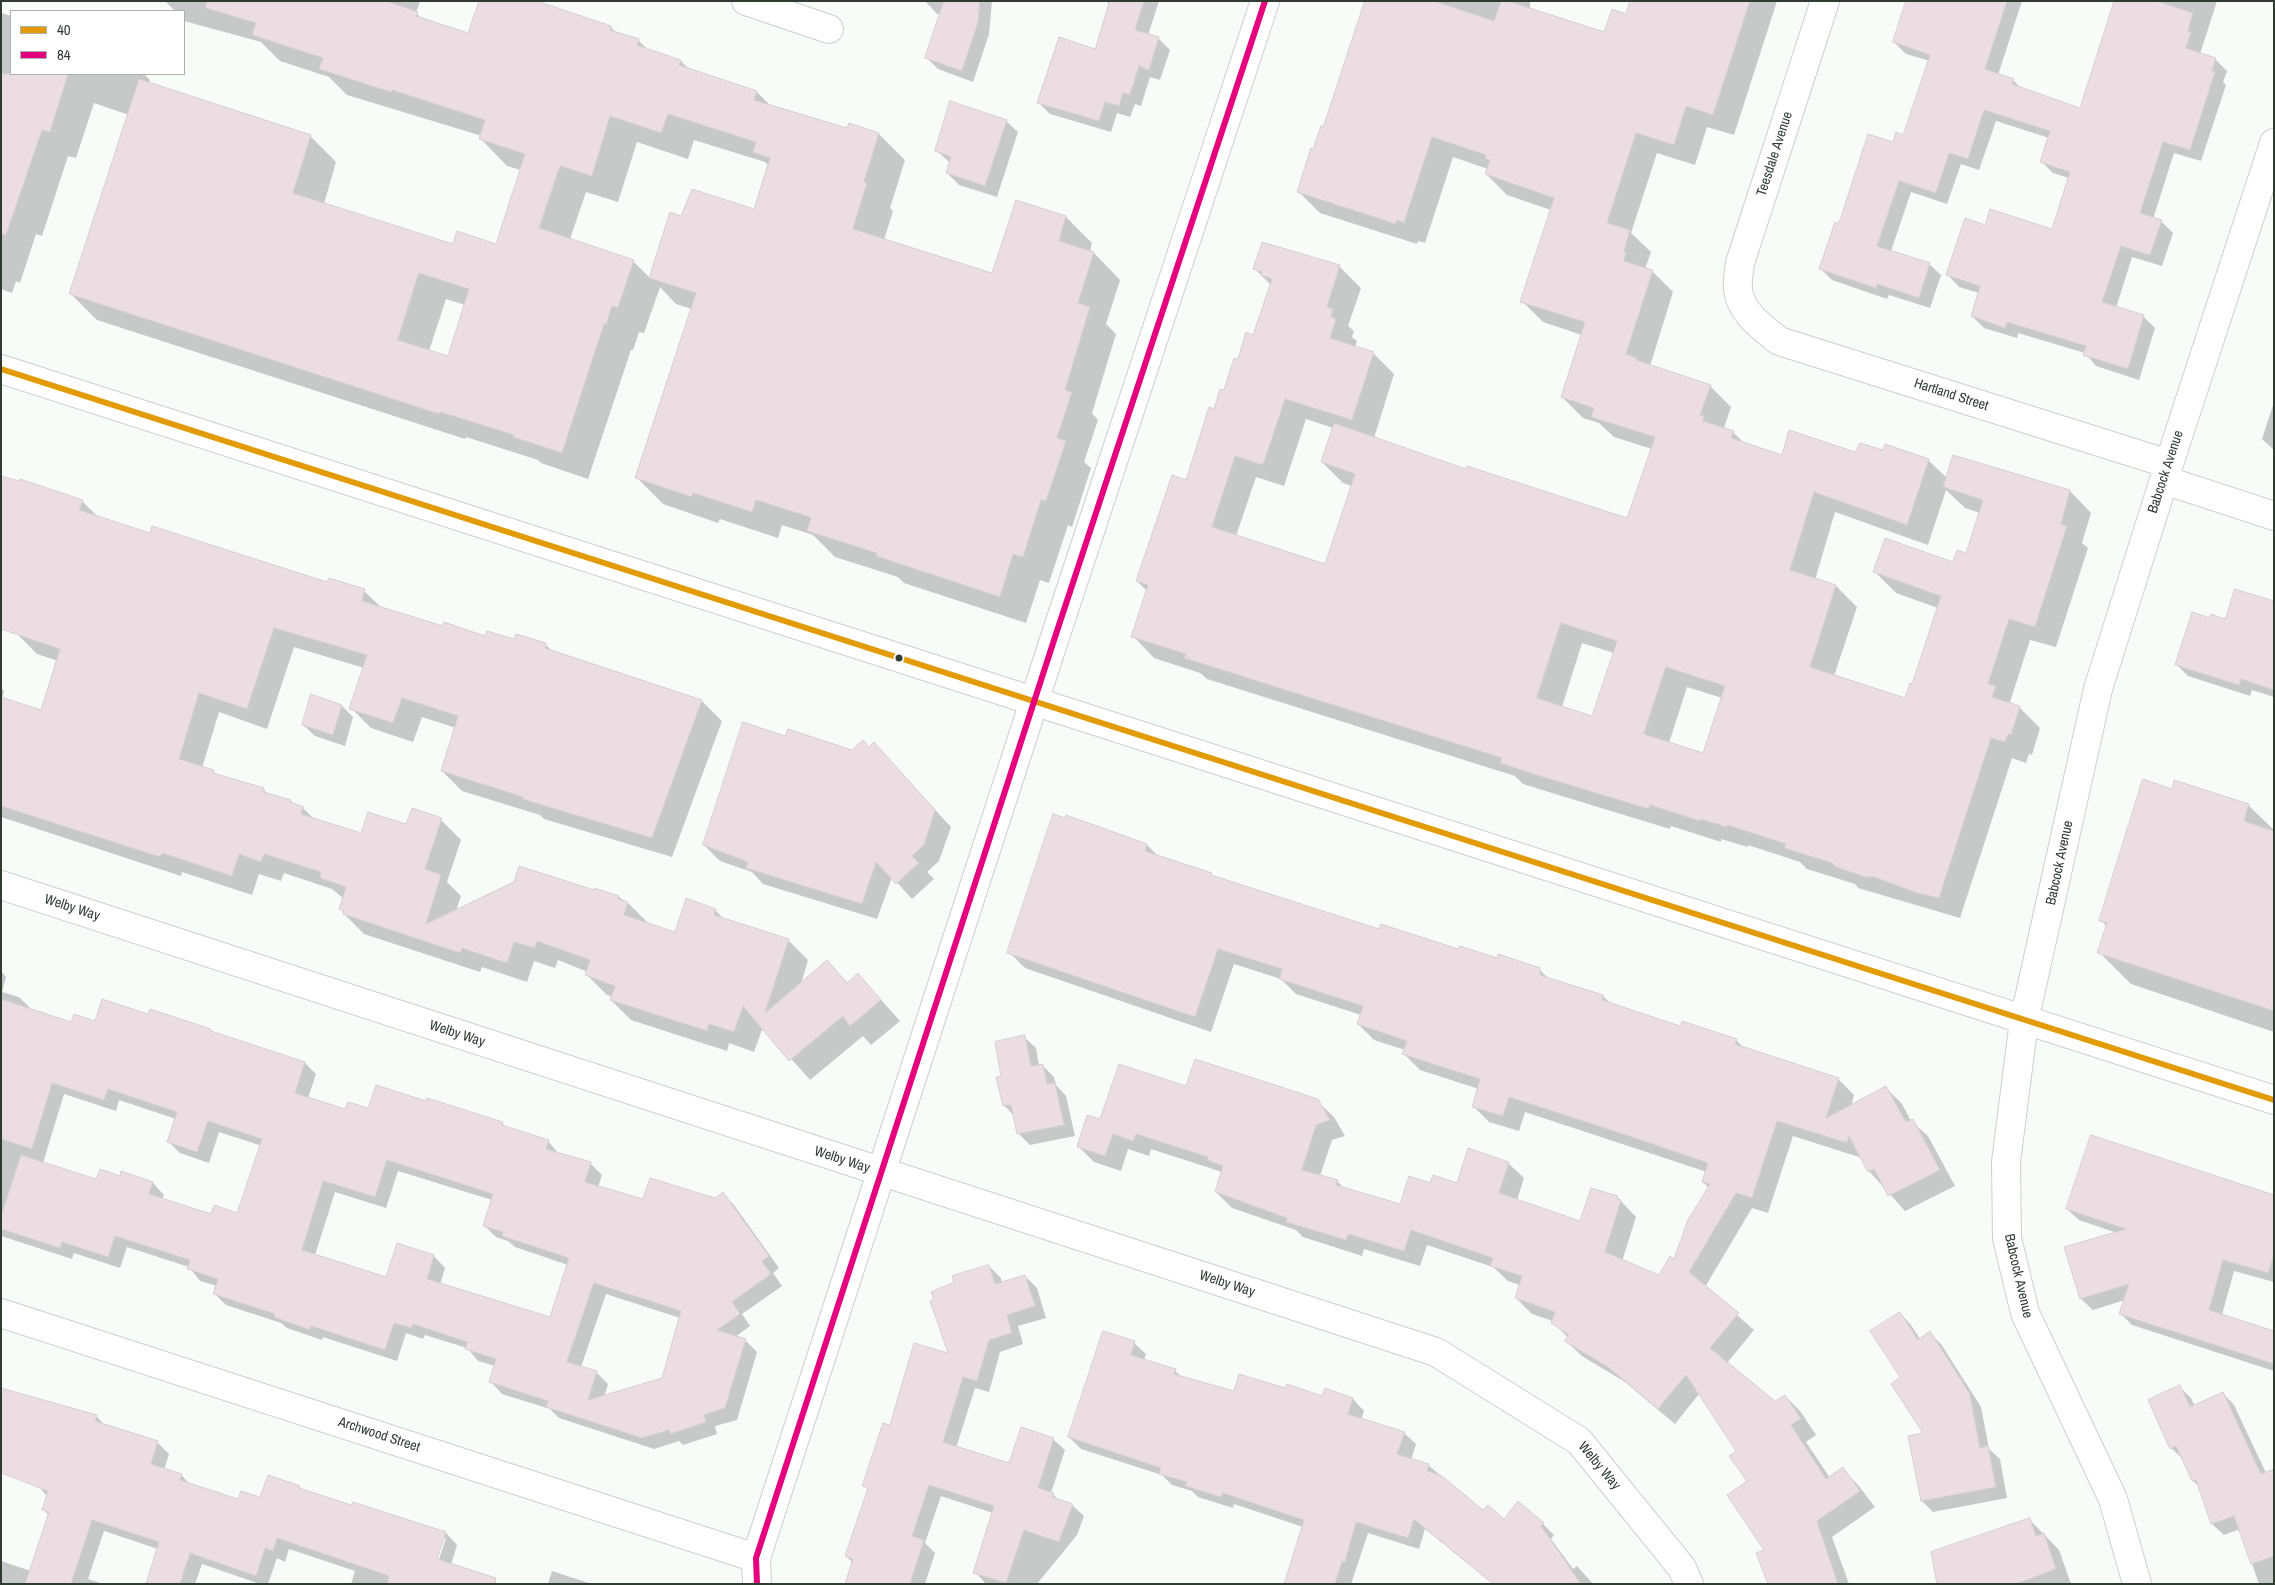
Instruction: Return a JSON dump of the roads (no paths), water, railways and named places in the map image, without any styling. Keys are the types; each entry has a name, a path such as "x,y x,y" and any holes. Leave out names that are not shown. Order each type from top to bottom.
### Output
{"street":[{"path":"746,1 829,29"},
{"path":"757,1571 881,1173 1265,1"},
{"name":"Teesdale Avenue","path":"1745,309 1738,290 1740,263 1825,1"},
{"name":"Babcock Avenue","path":"2137,1584 2113,1499 2024,1313 2007,1238 2006,1162 2024,1021 2098,689 2166,472 2274,143"},
{"name":"Hartland Street","path":"1745,309 1759,325 1779,341 2166,472 2274,516"},
{"path":"1,369 2274,1100"},
{"name":"Welby Way","path":"1,885 881,1173 1436,1352 1579,1441 1682,1568 1689,1584"},
{"name":"Archwood Street","path":"1,1313 757,1571"}]}
